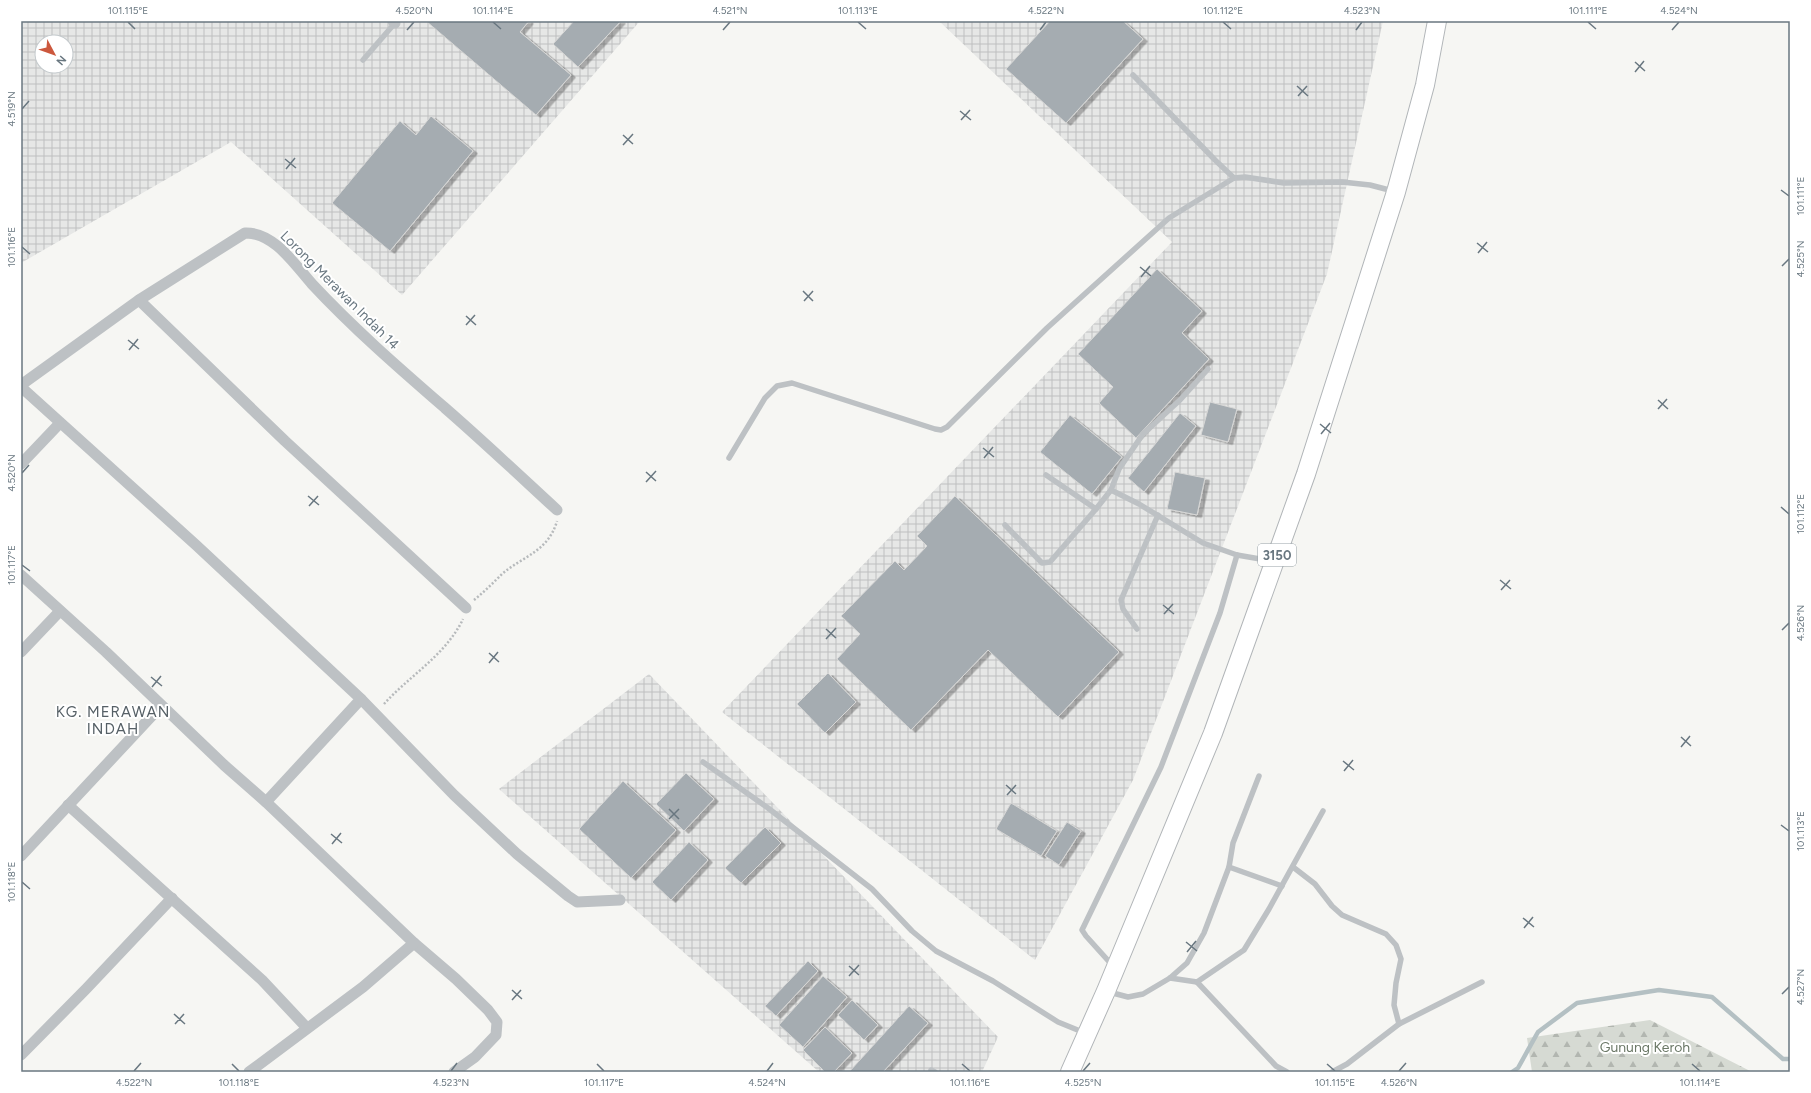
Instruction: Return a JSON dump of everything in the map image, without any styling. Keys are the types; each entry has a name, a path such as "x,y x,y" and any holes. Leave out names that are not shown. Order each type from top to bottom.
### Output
{"main road":[{"name":"3150","path":"1070,1072 1106,991 1213,733 1306,474 1396,192 1425,85 1437,21"}],"street":[{"name":"Lorong Merawan Indah 14","path":"21,386 140,300 245,233 253,233 264,236 277,246 335,308 393,364 444,407 557,510"},
{"path":"140,300 285,441 466,608"},
{"path":"21,386 196,545 378,715 454,795 517,854 577,902 620,900"},
{"path":"21,464 60,423"},
{"path":"21,575 224,765 266,802 414,943 456,979 488,1010 497,1022 496,1035 475,1057 454,1072"},
{"path":"21,652 60,611"},
{"path":"266,802 361,699"},
{"path":"21,856 161,706"},
{"path":"68,805 262,980 307,1028"},
{"path":"21,1055 172,898"},
{"path":"249,1072 363,987 414,943"}],"lane":[{"path":"363,60 394,22"},
{"path":"1133,75 1214,160 1234,178"},
{"path":"729,458 765,398 777,386 792,383 941,430 946,427 1047,328 1169,218 1234,178 1284,183 1342,182 1370,185 1396,192"},
{"path":"1005,525 1042,563 1050,562 1056,557 1111,490 1119,469 1143,434 1180,400 1208,369"},
{"path":"1046,475 1096,509"},
{"path":"1111,490 1158,515 1203,543 1237,555 1275,562"},
{"path":"1137,629 1123,609 1121,600 1158,515"},
{"path":"1115,968 1082,930 1161,767 1220,613 1237,555"},
{"path":"703,762 768,808 872,889 912,931 936,951 993,980 1058,1022 1087,1034"},
{"path":"1106,991 1128,997 1143,994 1170,978 1187,963 1204,933 1229,868 1234,843 1259,776"},
{"path":"1197,982 1244,950 1282,886 1323,811"},
{"path":"1292,867 1315,884 1332,906 1342,915 1386,934 1396,944 1401,959 1396,983 1394,1005 1399,1024"},
{"path":"1229,868 1282,886"},
{"path":"1170,978 1197,982 1276,1066 1287,1072"},
{"path":"1332,1072 1347,1064 1399,1024 1482,982"}],"path":[{"path":"378,715 384,703 416,676 457,630 466,608 503,574 542,546 554,531 557,520 557,510"}],"shaded area":[{"path":"21,21 640,21 402,295 231,142 21,263"},
{"path":"939,21 1383,21 1327,274 1133,780 1035,960 722,712 1172,242"},
{"path":"649,674 998,1037 982,1072 819,1072 499,789"}],"green space":[{"name":"Gunung Keroh","path":"1650,1020 1752,1072 1532,1072 1527,1038"}],"building":[{"path":"426,21 529,21 520,32 571,75 536,115"},
{"path":"574,21 621,21 578,67 553,44"},
{"path":"1050,21 1123,21 1143,39 1066,123 1006,69"},
{"path":"431,116 473,151 390,251 332,203 400,121 416,135"},
{"path":"1157,269 1202,311 1182,333 1209,359 1136,438 1099,403 1113,387 1078,354"},
{"path":"1210,402 1237,409 1228,442 1201,435"},
{"path":"1180,413 1196,426 1144,492 1128,478"},
{"path":"1070,415 1122,457 1092,494 1040,452"},
{"path":"1175,472 1205,478 1197,515 1167,509"},
{"path":"955,496 1119,652 1058,717 988,650 911,730 837,659 860,634 841,616 895,561 904,570 927,546 917,536"},
{"path":"828,673 856,702 825,733 797,704"},
{"path":"686,773 714,799 684,831 656,804"},
{"path":"623,781 676,830 631,878 579,829"},
{"path":"1011,803 1057,831 1041,856 996,829"},
{"path":"1067,822 1081,831 1059,865 1045,856"},
{"path":"765,827 781,843 741,883 725,868"},
{"path":"689,842 708,860 671,900 652,882"},
{"path":"808,961 818,971 776,1016 765,1006"},
{"path":"823,976 847,997 803,1047 779,1025"},
{"path":"852,1000 878,1025 864,1040 838,1015"},
{"path":"909,1006 928,1023 883,1072 849,1072"},
{"path":"825,1027 852,1053 834,1072 825,1072 803,1050"}],"waterway":[{"path":"1512,1072 1518,1068 1538,1032 1577,1003 1659,990 1712,997 1783,1059 1790,1059"}],"district":[{"name":"KG. MERAWAN INDAH","path":"113,720"}]}
